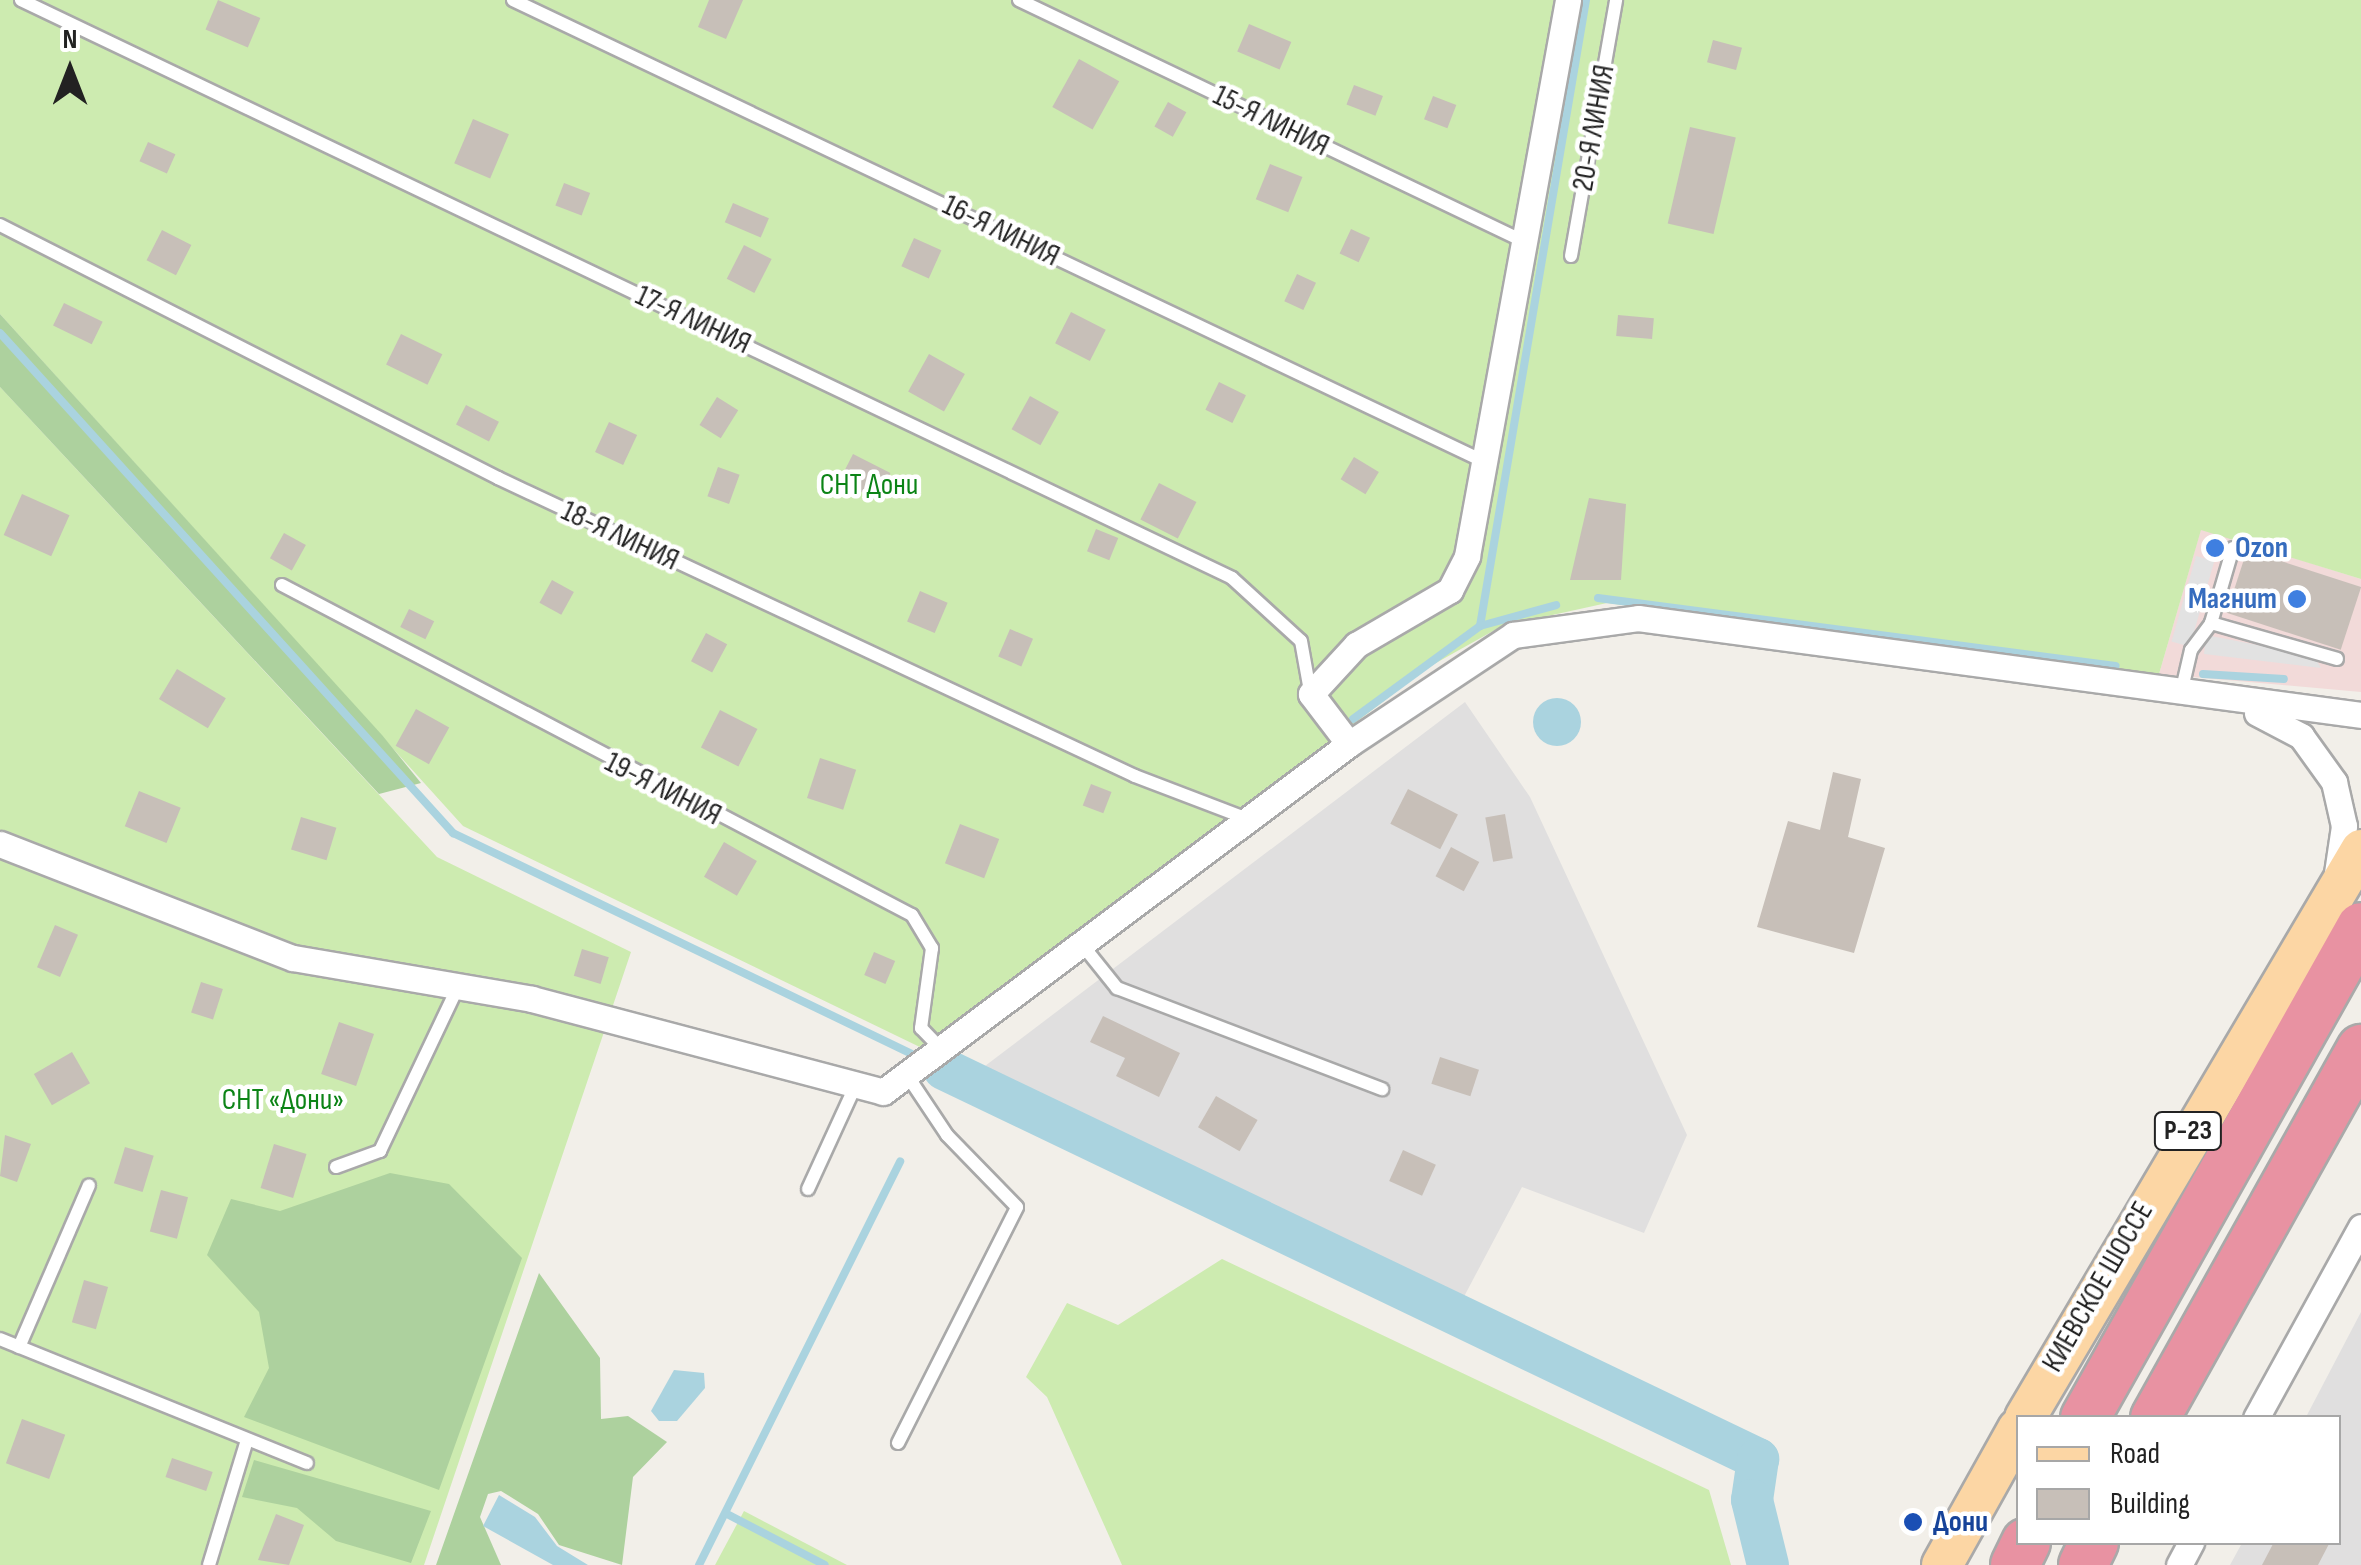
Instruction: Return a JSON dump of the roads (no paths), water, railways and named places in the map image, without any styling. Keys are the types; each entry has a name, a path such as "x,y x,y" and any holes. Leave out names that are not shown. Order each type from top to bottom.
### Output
{"highway":[{"name":"Р-23","path":"2086,1415 2342,920"},
{"path":"2157,1415 2361,1048"}],"main road":[{"name":"КИЕВСКОЕ ШОССЕ","path":"2027,1415 2342,920 2361,850"},
{"path":"1942,1565 2016,1434"}],"street":[{"path":"1348,744 1311,694 1356,646 1450,590 1489,464 1523,242 1568,0"},
{"path":"0,844 293,958 458,987 854,1090 884,1092 909,1078 1252,821 1348,744 1513,635 1576,620 1638,618 2361,715"},
{"path":"2225,699 2301,736 2334,782 2342,851 2342,920"},
{"path":"2258,1415 2361,1227"}],"lane":[{"name":"17-Я ЛИНИЯ","path":"21,0 1232,578 1300,642 1311,694"},
{"name":"16-Я ЛИНИЯ","path":"513,0 1489,464"},
{"name":"15-Я ЛИНИЯ","path":"1019,0 1523,242"},
{"name":"20-Я ЛИНИЯ","path":"1571,256 1616,0"},
{"name":"18-Я ЛИНИЯ","path":"0,225 498,478 1135,776 1252,821"},
{"path":"2182,693 2191,650 2211,623 2232,548"},
{"name":"19-Я ЛИНИЯ","path":"282,585 912,915 932,948 921,1028 944,1052"},
{"path":"2211,623 2336,659"},
{"path":"1084,947 1117,988 1382,1089"},
{"path":"336,1166 380,1151 458,987"},
{"path":"898,1443 1017,1207 946,1135 909,1078"},
{"path":"808,1189 854,1090"},
{"path":"19,1347 89,1185"},
{"path":"0,1339 307,1463"},
{"path":"209,1565 247,1440"}],"water":[{"path":"1557,698 1574,705 1581,722 1574,739 1557,746 1540,739 1533,722 1540,705"},
{"path":"674,1370 704,1373 705,1388 677,1421 659,1421 651,1411"},
{"path":"499,1495 535,1517 557,1546 588,1565 553,1565 483,1526"}],"waterway":[{"path":"1480,626 1586,0"},
{"path":"0,333 453,833 912,1054"},
{"path":"1598,598 2116,666"},
{"path":"1353,719 1480,626 1556,605"},
{"path":"2203,674 2284,679"},
{"path":"944,1069 1758,1459 1752,1500 1768,1565"},
{"path":"699,1565 900,1161"},
{"path":"727,1514 825,1565"}],"place":[{"name":"Ozon","path":"2215,548"},
{"name":"Магнит","path":"2297,599"},
{"name":"Дони","path":"1913,1522"}],"park label":[{"name":"СНТ Дони","path":"869,485"},
{"name":"СНТ «Дони»","path":"283,1100"}]}
